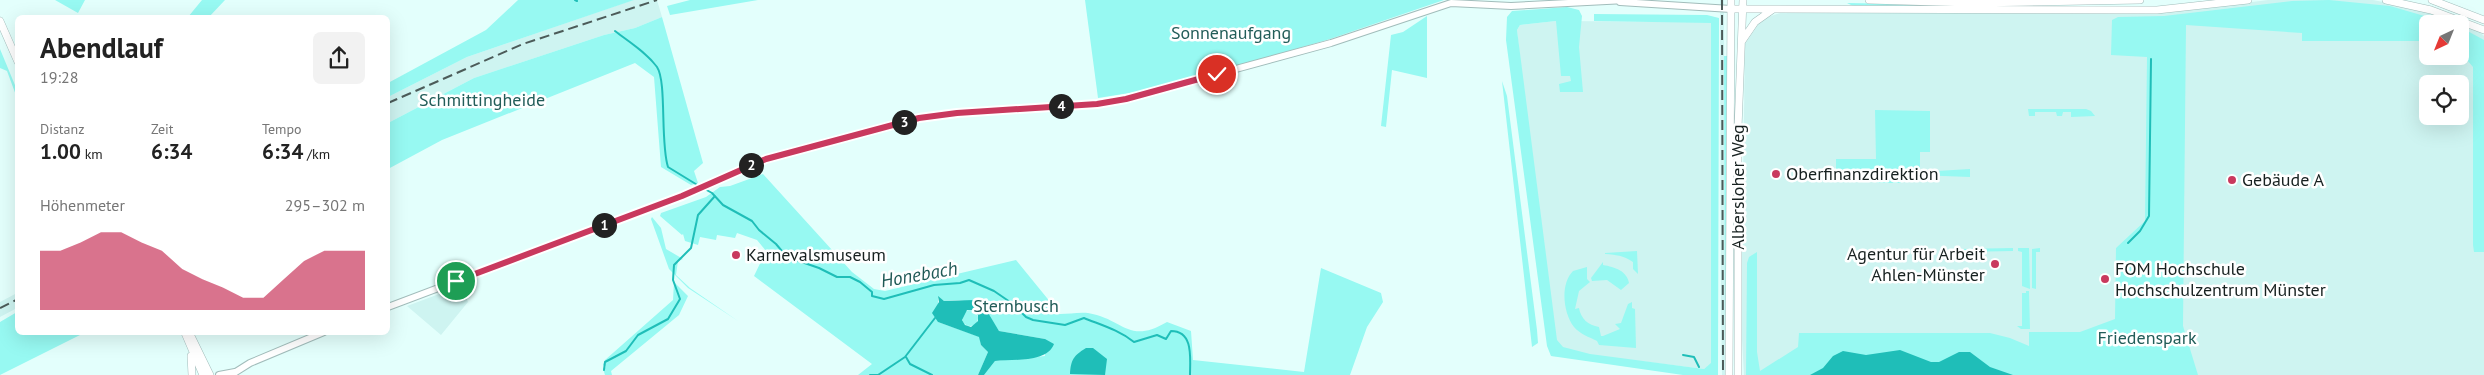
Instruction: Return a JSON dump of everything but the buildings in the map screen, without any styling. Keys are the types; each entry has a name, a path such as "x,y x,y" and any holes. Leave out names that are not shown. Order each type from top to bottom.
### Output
{"main road":[{"name":"Albersloher Weg","path":"1730,375 1731,0"},
{"name":"Albersloher Weg","path":"1738,375 1738,128 1743,0"},
{"path":"1869,0 1972,3 2140,0"},
{"path":"1731,9 2158,10 2248,0"},
{"path":"2386,0 2431,10 2484,30"},
{"path":"2432,0 2484,20"},
{"path":"1742,42 1757,20 1774,9"},
{"path":"0,21 15,55"},
{"path":"188,335 192,361 192,375"},
{"path":"189,335 210,375"},
{"path":"189,343 203,375"}],"street":[{"path":"390,306 697,189 766,159 919,118 957,113 1097,104 1126,99 1331,43 1451,3 1511,6 1622,1 1731,9"},
{"path":"219,375 233,373 317,335"}],"shaded area":[{"path":"633,0 657,0 662,17 635,28 604,35 474,78 390,122 390,96 467,57"},
{"path":"1720,0 1724,0 1725,375 1722,375"},
{"path":"2268,0 2373,0 2418,9 2436,15 2419,15 2419,65 2469,65 2469,26 2475,28 2484,36 2484,375 1744,375 1741,322 1745,44 1762,19 1783,12 1957,13 2228,5"},
{"path":"1556,21 1711,22 1711,364 1704,369 1640,361 1551,356 1517,30 1520,25"},
{"path":"458,287 462,288 468,302 441,335 407,306"},
{"path":"15,294 15,309 0,317 0,302"},
{"path":"938,296 944,301 974,300 987,311 999,331 1045,339 1054,344 1050,350 1037,357 995,361 984,375 978,375 988,352 981,345 979,337 938,322 932,313 939,302","holes":["967,310 972,310 978,315 978,321 971,327 965,325 962,320"]},
{"path":"1086,348 1093,348 1107,359 1105,375 1070,374 1074,359 1078,353"},
{"path":"1900,350 1931,362 1939,362 1959,352 1970,352 1990,367 2013,375 1810,375 1823,368 1833,356 1843,351 1866,355"}],"green space":[{"path":"55,0 85,0 78,13"},
{"path":"202,0 225,0 211,15 190,15"},
{"path":"518,0 634,0 467,57 390,96 390,82 486,30"},
{"path":"690,0 758,0 670,15 667,6"},
{"name":"Sonnenaufgang","path":"1085,0 1444,0 1330,39 1161,88 1098,98"},
{"name":"Friedenspark","path":"2329,0 2390,6 2421,15 2419,15 2419,41 2302,41 2302,33 2186,25 2183,326 2198,375 1746,375 1747,263 1749,257 1757,252 1757,352 1760,371 1798,347 1799,333 1990,333 2010,338 2029,346 2029,332 2080,332 2115,319 2116,248 2145,221 2147,57 2111,55 2112,20 2118,17 2164,16 2292,1"},
{"path":"1847,3 2010,6 1853,6"},
{"path":"1567,7 1579,10 1582,16 1579,47 1583,92 1560,92 1559,84 1571,81 1570,76 1561,76 1556,21 1520,25 1517,30 1557,340 1563,347 1590,354 1704,369 1711,363 1711,23 1594,21 1594,14 1707,15 1719,18 1718,375 1683,375 1551,356 1547,346 1506,40 1507,17 1512,11"},
{"path":"1427,16 1427,78 1392,70 1386,127 1381,126 1391,35 1403,32"},
{"name":"Schmittingheide","path":"662,17 703,163 694,171 698,183 691,185 661,167 654,77 635,63 442,140 390,168 390,122 474,78 604,35 635,28"},
{"path":"2469,32 2484,40 2484,252 2474,252 2473,245 2473,67 2469,62"},
{"path":"0,49 15,85 15,93 7,71 0,68"},
{"path":"1724,56 1727,56 1725,357"},
{"path":"1502,81 1507,96 1537,330 1538,343 1532,347"},
{"path":"2028,109 2086,109 2095,116 2071,117 2071,112 2063,112 2062,116 2057,116 2056,112 2035,112 2035,116 2029,116"},
{"path":"1875,110 1930,111 1930,152 1920,152 1920,172 1970,169 1970,177 1916,175 1914,171 1903,169 1901,183 1877,183 1876,174 1836,173 1836,159 1876,159"},
{"name":"Sternbusch","path":"763,174 852,272 874,289 885,291 1016,260 1060,314 1088,313 1100,316 1134,331 1154,328 1167,322 1191,331 1193,360 1304,372 1321,268 1381,293 1383,302 1367,327 1350,375 984,375 995,361 1045,356 1045,339 999,331 983,310 971,302 944,301 938,297 938,322 980,337 981,345 988,352 978,375 858,375 872,364 754,276 766,251 757,240 737,233 735,238 717,235 716,240 700,237 698,245 685,241 683,234 660,216 661,213 706,197 720,187 730,186"},
{"path":"652,217 661,228 666,249 683,259 678,261 676,275 690,288 738,321 688,288 669,269 651,219"},
{"path":"2013,248 2013,251 1961,252 1961,249"},
{"path":"2018,248 2029,248 2030,289 2022,286 2022,252 2018,251"},
{"path":"2040,248 2040,252 2036,252 2036,289 2032,288 2032,249"},
{"path":"1637,251 1638,274 1633,269 1633,262 1619,256 1605,254 1605,253"},
{"path":"1603,262 1603,265 1616,268 1626,275 1629,283 1621,290 1607,280 1592,281 1591,278"},
{"path":"1587,267 1587,279 1590,282 1579,291 1575,309 1579,308 1581,315 1586,321 1599,327 1601,336 1603,336 1620,329 1615,324 1621,323 1628,304 1632,302 1632,308 1635,309 1636,348 1599,345 1597,341 1576,329 1570,321 1565,307 1566,283 1573,271"},
{"path":"674,282 688,296 679,315 611,371 612,375 605,375 603,368 606,367 603,365 605,360 673,300"},
{"path":"2026,291 2029,291 2030,329 2021,329 2017,326 2022,326 2022,293 2026,293"},
{"path":"967,310 973,310 978,315 976,324 967,326 962,321 962,315"},
{"path":"15,313 15,335 80,335 0,375 0,322"}],"waterway":[{"name":"Honebach","path":"615,31 643,52 657,67 662,86 664,143 668,167 699,186"},
{"path":"2128,243 2140,231 2149,216 2151,59"},
{"name":"Honebach","path":"703,188 712,193 723,205 752,221 787,257 819,268 837,277 850,277 860,282 872,292 872,296 884,299 934,285 960,283 969,280 994,291 1013,304 1026,317 1033,320 1065,325 1084,318 1116,331 1134,342 1157,335 1166,339 1171,331 1178,332 1184,336 1189,347 1190,375"},
{"path":"604,370 605,362 626,351 638,335 668,319 680,299 673,280 674,265 691,248 698,215 715,196"},
{"path":"878,375 905,357 935,318"},
{"path":"1683,355 1694,357 1699,367"},
{"path":"906,357 910,364 932,375"},
{"path":"870,375 878,375"}],"railway":[{"path":"390,102 523,44 657,0"},
{"path":"1722,0 1723,375"},
{"path":"0,308 15,300"}],"place":[{"name":"Oberfinanzdirektion","path":"1776,174"},
{"name":"Gebäude A","path":"2232,180"},
{"name":"Karnevalsmuseum","path":"736,255"},
{"name":"Agentur für Arbeit Ahlen-Münster","path":"1995,264"},
{"name":"FOM Hochschule Hochschulzentrum Münster","path":"2105,279"}],"route":[{"path":"456,281 682,196 766,159 919,118 957,113 1097,104 1126,99 1217,74"}]}
